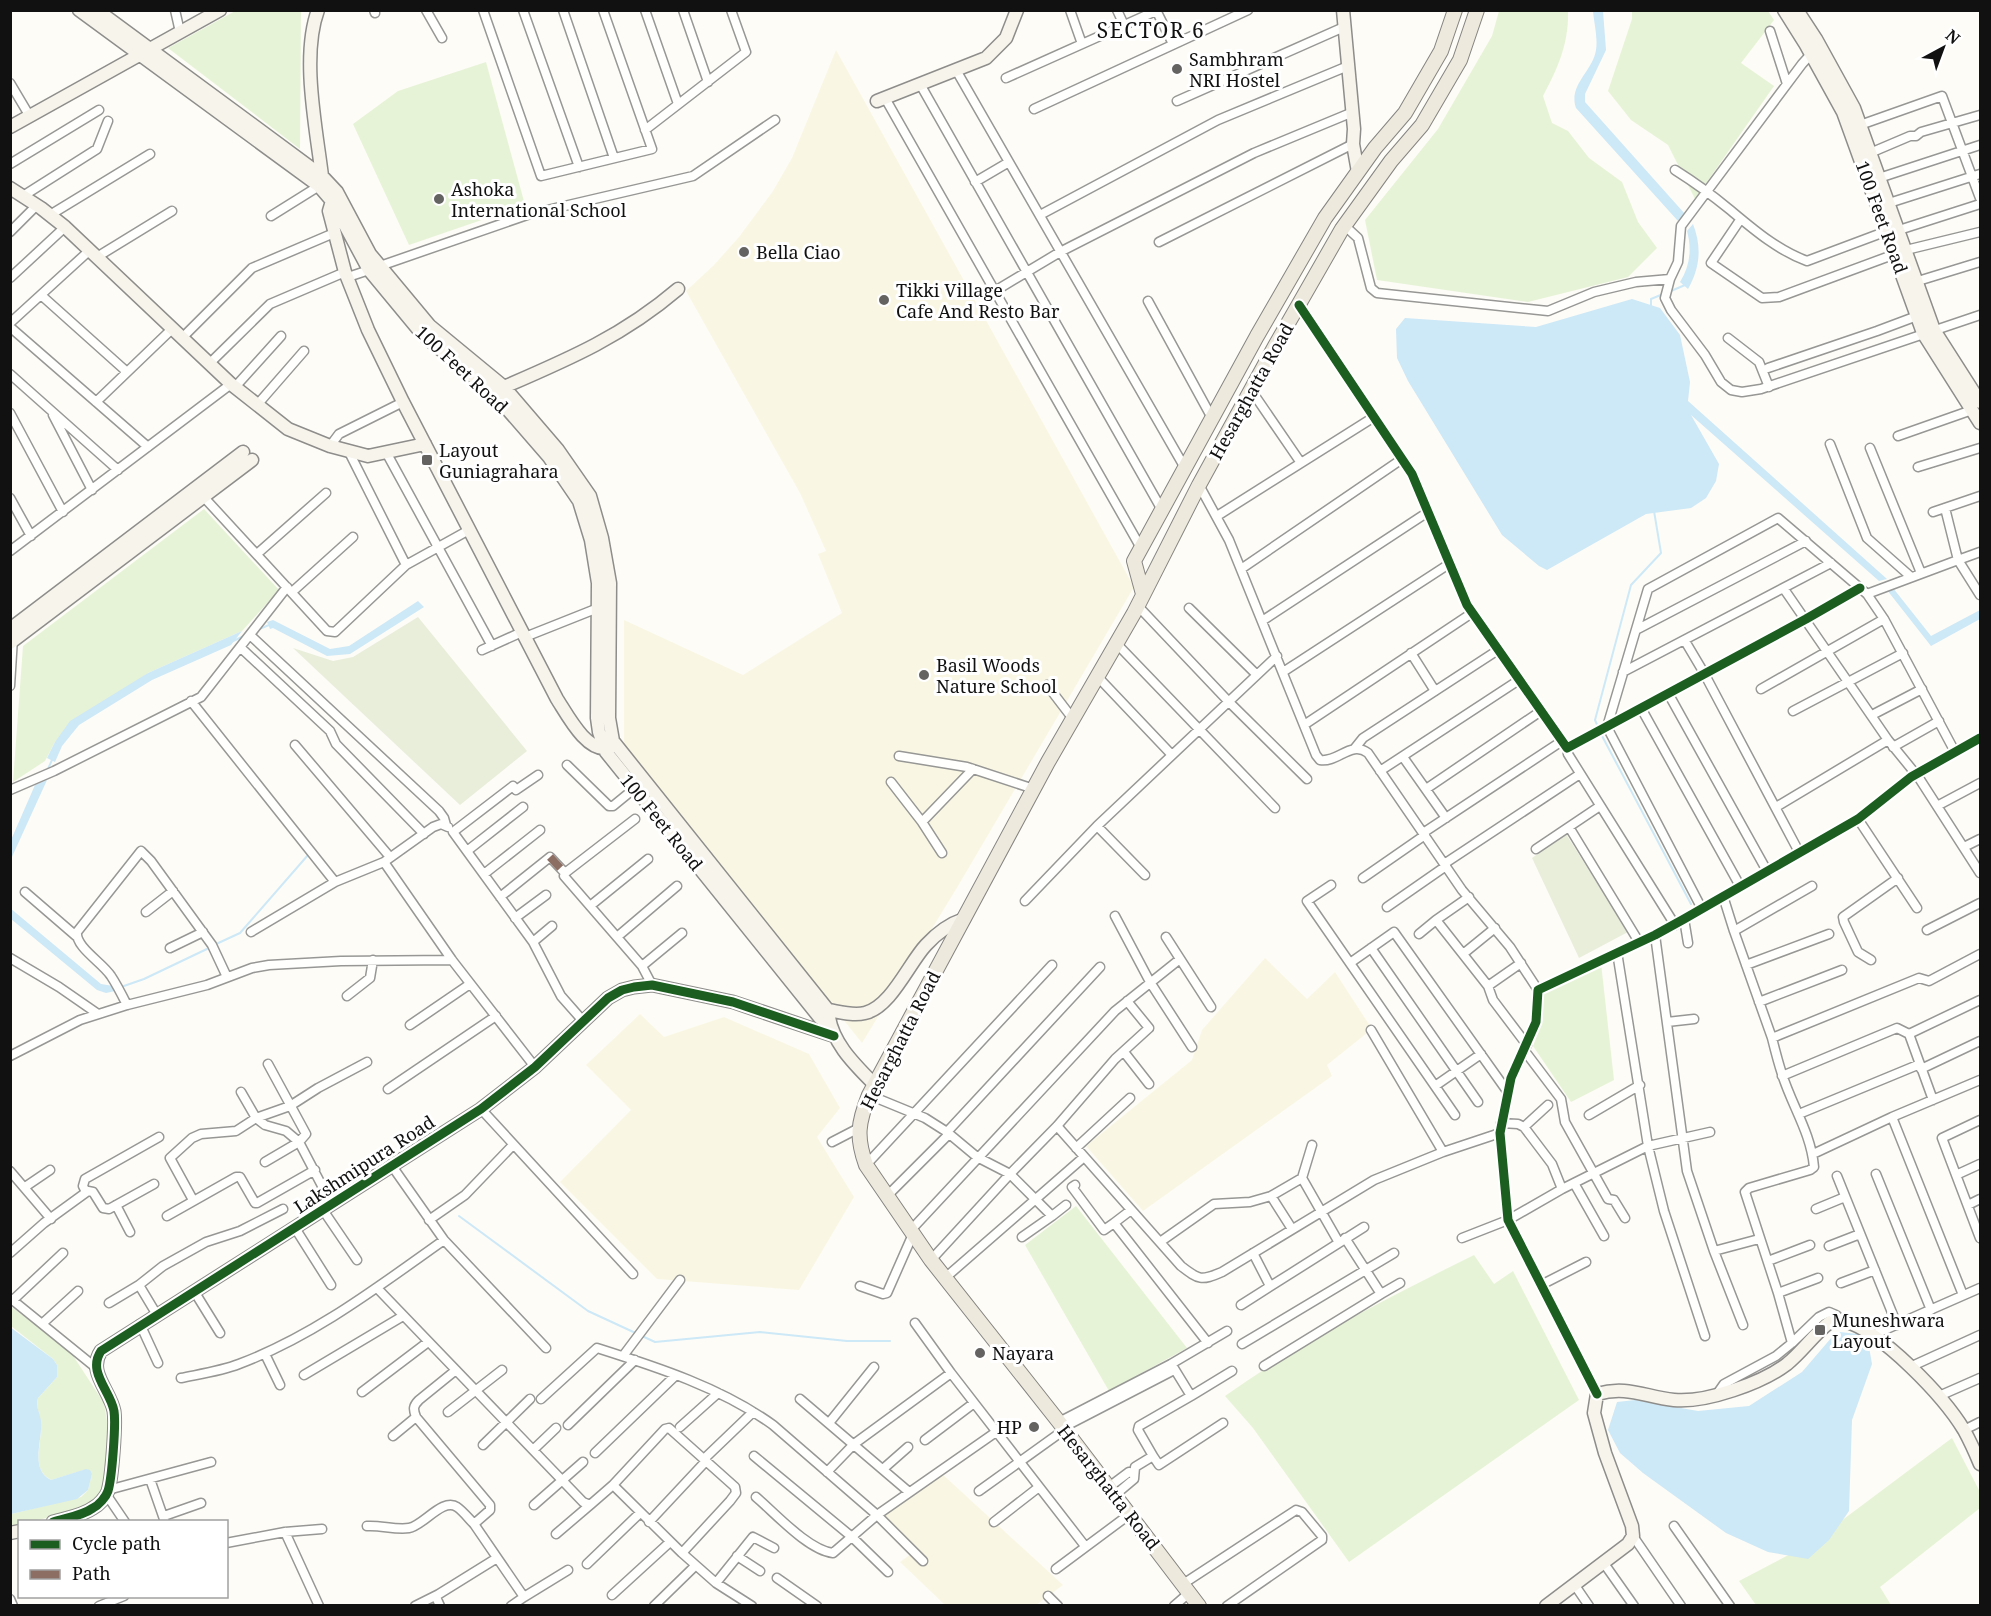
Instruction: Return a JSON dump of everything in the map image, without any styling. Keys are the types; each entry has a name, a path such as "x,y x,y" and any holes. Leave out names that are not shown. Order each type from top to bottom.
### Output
{"main road":[{"name":"Hesarghatta Road","path":"1140,599 1134,561 1325,218 1405,113 1441,51 1455,10"},
{"name":"Hesarghatta Road","path":"1199,1605 931,1260 866,1165 860,1148 859,1128 862,1113 872,1090 1096,675 1140,599 1251,390 1345,226 1391,161 1422,125 1460,60 1477,10"}],"street":[{"name":"100 Feet Road","path":"79,10 144,52 321,181 334,197 370,254 375,268 430,326 500,391 558,450 590,496 603,538 610,583 610,747 826,1017 834,1036 872,1090"},
{"name":"100 Feet Road","path":"97,10 144,52"},
{"path":"175,10 180,32"},
{"path":"10,126 220,10"},
{"path":"271,216 321,181 312,91 310,42 318,10"},
{"path":"426,10 442,38"},
{"path":"483,10 542,176 652,149 603,10"},
{"path":"523,10 579,167"},
{"path":"563,10 614,158"},
{"path":"645,10 678,104"},
{"path":"683,10 708,82"},
{"path":"645,130 746,52 731,10"},
{"path":"1017,10 1010,31 987,58 881,99 995,291 1141,548"},
{"path":"1070,10 1083,44"},
{"path":"1117,10 1124,25"},
{"path":"1034,109 1248,10"},
{"path":"1343,10 1353,112 1353,144 1358,172"},
{"name":"100 Feet Road","path":"1784,10 1843,112 1901,252 1917,316 1976,406 1980,423"},
{"name":"100 Feet Road","path":"1797,10 1816,39 1854,108 1889,203 1893,231"},
{"path":"1006,78 1157,11 1173,44"},
{"path":"1177,101 1344,27"},
{"path":"1770,31 1787,84"},
{"path":"1811,54 1681,226 1678,262 1665,298 1671,310 1705,355 1720,382 1731,390 1742,392 1769,387 1980,315"},
{"path":"1040,215 1218,120 1348,66"},
{"path":"956,69 1185,468"},
{"path":"10,83 29,115"},
{"path":"920,84 1162,510"},
{"path":"1860,125 1942,96 1962,151 1976,175 1980,198"},
{"path":"10,164 99,110"},
{"path":"995,291 1060,252 1254,153 1353,112"},
{"path":"1870,153 1910,135 1916,136 1921,132 1980,115"},
{"path":"210,363 270,304 346,275 375,268 530,214 693,176 775,120"},
{"path":"23,196 97,149 108,121"},
{"path":"1159,242 1353,144"},
{"path":"1880,178 1980,145"},
{"path":"50,215 150,154"},
{"path":"975,182 1009,162"},
{"path":"1676,170 1788,254 1807,261 1980,204"},
{"path":"1889,203 1976,175"},
{"path":"10,188 65,227 233,386 288,429 330,446 368,456 424,444"},
{"path":"334,197 329,211 346,275 368,330 424,444 557,699 589,744 610,747"},
{"path":"10,232 38,206"},
{"path":"148,447 10,325 41,295 94,253 172,211"},
{"path":"1740,220 1711,263 1762,298 1779,297 1901,252 1980,231"},
{"path":"1345,226 1358,238 1371,288 1377,292 1548,311 1594,292 1636,282 1670,279"},
{"path":"10,278 65,227"},
{"path":"183,337 252,268 334,233"},
{"name":"100 Feet Road","path":"1901,252 1918,281 1929,332"},
{"path":"1918,281 1980,262"},
{"path":"500,391 609,338 678,289"},
{"path":"41,295 127,372"},
{"path":"1148,301 1212,418"},
{"path":"1299,305 1412,474 1472,613 1565,744 1580,774 1675,924"},
{"path":"1768,368 1917,316"},
{"path":"96,402 173,328"},
{"path":"10,551 233,386 281,336"},
{"path":"1728,338 1759,362 1769,387"},
{"path":"257,405 304,351"},
{"path":"10,374 118,470"},
{"path":"1251,390 1301,463"},
{"name":"100 Feet Road","path":"500,391 579,501 591,540 598,583 597,725 635,788 826,1017"},
{"path":"330,446 339,434 403,402"},
{"path":"1898,436 1976,406"},
{"path":"50,409 92,489"},
{"path":"10,413 63,512"},
{"path":"1217,516 1374,417"},
{"path":"1830,444 1867,538 1910,576"},
{"path":"1870,448 1921,573"},
{"path":"1918,467 1980,448"},
{"path":"349,452 406,565"},
{"path":"386,452 492,646"},
{"path":"10,686 12,635 248,456"},
{"path":"1241,569 1402,459"},
{"path":"1199,485 1217,516 1241,569 1320,760 1328,761 1355,748 1363,738 1498,650"},
{"path":"199,493 327,631 335,632 406,565 469,530"},
{"path":"257,555 326,493"},
{"path":"1933,512 1980,496"},
{"path":"10,498 31,536"},
{"path":"1945,508 1958,560 1980,595"},
{"path":"1262,621 1428,512"},
{"path":"1702,909 1607,727 1648,589 1778,518 1863,591 1884,619 1955,752"},
{"path":"10,790 54,771 201,697 253,631 290,589 353,537"},
{"path":"1636,630 1806,541"},
{"path":"1363,878 1446,818 1565,744 1607,727 1704,673 1863,591 1887,586 1980,552"},
{"path":"1623,672 1784,589 1831,562"},
{"path":"1283,672 1449,564"},
{"path":"1784,589 1891,743 1919,778 1980,873"},
{"path":"1140,599 1229,702 1307,779"},
{"path":"483,650 598,608"},
{"path":"1189,608 1257,675"},
{"path":"1304,725 1472,613"},
{"path":"1761,689 1884,619"},
{"path":"253,631 439,811 533,942 561,996 583,1021"},
{"path":"1685,641 1799,852"},
{"path":"1116,643 1275,808"},
{"path":"242,645 330,731 336,744 424,834"},
{"path":"1411,653 1435,691"},
{"path":"1793,711 1903,653"},
{"path":"1025,901 1171,754 1199,731 1277,656"},
{"path":"1096,675 1171,754"},
{"path":"1380,771 1519,680"},
{"path":"1047,685 1073,718"},
{"path":"1872,715 1922,689"},
{"path":"1668,693 1767,871"},
{"path":"191,701 335,882"},
{"path":"1641,708 1740,886"},
{"path":"1426,789 1541,711"},
{"path":"1776,807 1891,743 1939,721"},
{"path":"1538,990 1655,935 1702,909 1858,819 1915,775 1980,738"},
{"path":"295,744 387,860 452,960 535,1066"},
{"path":"1355,748 1362,748 1368,753 1445,865 1468,897 1495,928 1538,990 1536,1022 1511,1078 1501,1123 1508,1220 1597,1394 1594,1413 1605,1453 1632,1526 1633,1536 1681,1605"},
{"path":"899,756 973,769 1034,789"},
{"path":"1403,757 1446,818"},
{"path":"567,765 609,806 614,806 635,788"},
{"path":"922,822 973,769"},
{"path":"1387,907 1580,774"},
{"path":"449,828 513,786 516,790 538,775"},
{"path":"891,782 922,822 942,853"},
{"path":"1937,806 1980,783"},
{"path":"1536,849 1600,806"},
{"path":"467,851 523,807"},
{"path":"565,873 635,819"},
{"path":"1858,819 1917,908"},
{"path":"251,932 335,882 387,860 441,824 449,828"},
{"path":"1097,826 1145,875"},
{"path":"1569,827 1639,942"},
{"path":"484,874 540,830"},
{"path":"1964,848 1980,839"},
{"path":"76,936 139,852 144,853 212,945 227,977"},
{"path":"500,897 550,857 565,873 565,879 642,966 652,985"},
{"path":"590,906 648,859"},
{"path":"1871,960 1858,952 1843,916 1898,879"},
{"path":"1331,885 1308,901 1455,1115"},
{"path":"617,937 677,886"},
{"path":"1734,931 1812,886"},
{"path":"146,912 173,891"},
{"path":"25,892 76,936 80,944 110,973 127,1005"},
{"path":"515,918 546,895"},
{"path":"1723,896 1772,1038 1782,1076 1813,1154 1813,1168 1745,1192 1792,1343"},
{"path":"1419,934 1468,897"},
{"path":"1928,930 1980,903"},
{"path":"1115,916 1150,982 1192,1047"},
{"path":"826,1017 865,1013 874,1009 890,995 926,945 950,924 964,919"},
{"path":"1684,919 1688,943"},
{"path":"1436,920 1488,986 1493,1000 1561,1098 1565,1122 1593,1175 1608,1199 1614,1200 1624,1218"},
{"path":"533,942 552,926"},
{"path":"1462,954 1495,928"},
{"path":"170,948 203,932"},
{"path":"1350,963 1394,932 1508,1091"},
{"path":"642,966 682,933"},
{"path":"1746,965 1829,934"},
{"path":"1655,935 1687,1171 1714,1251 1743,1325"},
{"path":"1166,937 1211,1007"},
{"path":"1371,948 1478,1102"},
{"path":"1617,952 1648,1146 1664,1211 1705,1336"},
{"path":"1772,1038 1919,978 1929,981 1980,954"},
{"path":"860,1286 883,1294 887,1293 912,1232 977,1157 1100,1025 1180,959"},
{"path":"12,960 98,1014"},
{"path":"10,1056 63,1028 98,1014 207,984 252,968 269,965 373,960 452,960"},
{"path":"347,996 370,978 373,960"},
{"path":"1488,986 1521,963"},
{"path":"866,1165 1052,965"},
{"path":"887,1196 1100,967"},
{"path":"1759,1002 1842,970"},
{"path":"410,1024 471,984"},
{"name":"Lakshmipura Road","path":"95,1367 96,1357 101,1351 141,1324 481,1109 535,1066 608,999 622,990 652,985 733,1002 834,1036"},
{"path":"1909,1034 1980,1000"},
{"path":"931,1260 1149,1028 1127,1001"},
{"path":"388,1089 496,1016"},
{"path":"1667,1022 1694,1019"},
{"path":"1782,1076 1897,1028 1909,1034 1933,1100"},
{"path":"1371,1030 1443,1152"},
{"path":"1799,1114 1980,1041"},
{"path":"1124,1052 1149,1084"},
{"path":"1435,1086 1481,1054"},
{"path":"193,1200 170,1156 192,1138 201,1134 236,1131 256,1118 290,1106 366,1062"},
{"path":"265,1162 299,1142 306,1132 268,1064"},
{"path":"1813,1154 1892,1117 1980,1080"},
{"path":"1588,1114 1640,1085"},
{"path":"872,1090 948,1133 977,1157 1010,1174 1052,1216"},
{"path":"241,1092 256,1118 265,1125 286,1131 299,1142 315,1170 327,1207 357,1260"},
{"path":"1076,1148 1130,1098"},
{"path":"1524,1127 1548,1105"},
{"path":"481,1109 633,1274"},
{"path":"1892,1117 1963,1295"},
{"path":"1980,1120 1942,1138 1980,1238"},
{"path":"1501,1123 1518,1124 1524,1127 1552,1164 1562,1189"},
{"path":"1057,1126 1181,1266 1196,1278 1205,1280 1374,1180 1443,1152 1500,1133"},
{"path":"832,1142 859,1128"},
{"path":"1462,1238 1508,1220 1562,1189 1648,1146 1710,1132"},
{"path":"86,1192 82,1183 85,1179 159,1137"},
{"path":"1160,1242 1214,1204 1250,1202 1272,1196 1302,1178 1312,1144"},
{"path":"429,1220 465,1195 513,1145"},
{"path":"945,1278 1084,1157"},
{"path":"1956,1175 1980,1164"},
{"path":"392,1166 444,1240 546,1348"},
{"path":"25,1187 50,1170"},
{"path":"167,1216 237,1176 240,1177 257,1203 315,1170"},
{"path":"10,1171 51,1219"},
{"path":"1876,1174 1931,1310"},
{"path":"1837,1176 1897,1325"},
{"path":"1302,1178 1341,1240 1365,1269 1381,1294"},
{"path":"1574,1183 1604,1236"},
{"path":"10,1253 32,1233 89,1190 93,1192 104,1209 109,1209 154,1184"},
{"path":"1075,1185 1072,1187 1104,1230 1131,1210"},
{"path":"1272,1196 1292,1229"},
{"path":"1816,1209 1845,1197"},
{"path":"1968,1205 1980,1199"},
{"path":"116,1205 130,1232"},
{"path":"1022,1237 1066,1205"},
{"path":"109,1303 139,1285 163,1266 206,1242 240,1231 283,1209"},
{"path":"1114,1223 1208,1343"},
{"path":"1241,1305 1364,1227"},
{"path":"295,1228 331,1285"},
{"path":"1829,1246 1860,1234"},
{"path":"1714,1251 1759,1239"},
{"path":"181,1378 237,1365 292,1341 377,1288 444,1240"},
{"path":"1768,1261 1810,1245"},
{"path":"63,1253 12,1299 95,1367 114,1410 114,1444 107,1492 124,1520"},
{"path":"1253,1253 1270,1286"},
{"path":"1242,1344 1394,1253"},
{"path":"1541,1285 1586,1263"},
{"path":"1841,1283 1875,1270"},
{"path":"1778,1293 1818,1278"},
{"path":"623,1356 680,1280"},
{"path":"1264,1366 1400,1283"},
{"path":"139,1285 157,1315"},
{"path":"377,1288 583,1502 590,1505"},
{"path":"1872,1335 1980,1288"},
{"path":"43,1323 78,1291"},
{"path":"194,1292 220,1334"},
{"path":"1717,1394 1724,1384 1776,1356 1819,1317 1828,1312 1872,1335 1910,1367 1939,1396 1964,1430 1980,1464"},
{"path":"304,1375 403,1316"},
{"path":"1597,1394 1622,1389 1673,1400 1687,1400 1717,1394 1773,1373 1796,1356 1830,1322 1843,1321"},
{"path":"915,1323 974,1404 1086,1546"},
{"path":"141,1324 158,1363"},
{"path":"979,1491 1062,1427 1173,1367 1227,1331"},
{"path":"1910,1367 1980,1335"},
{"path":"362,1392 428,1342"},
{"path":"541,1399 597,1348 635,1360 718,1393 773,1425 876,1515 923,1561"},
{"path":"265,1354 280,1385"},
{"path":"568,1425 635,1360"},
{"path":"829,1423 874,1367"},
{"path":"1173,1367 1191,1396"},
{"path":"456,1370 414,1405 416,1417 490,1505 490,1510 474,1524"},
{"path":"448,1412 477,1392 502,1370"},
{"path":"1223,1423 1158,1465 1138,1430 1138,1426 1232,1371"},
{"path":"827,1472 854,1444 951,1373"},
{"path":"595,1453 675,1376"},
{"path":"1939,1396 1980,1378"},
{"path":"680,1427 718,1393"},
{"path":"483,1445 530,1399"},
{"path":"800,1399 909,1492"},
{"path":"926,1440 974,1404"},
{"path":"649,1522 705,1460 753,1412"},
{"path":"393,1436 416,1417"},
{"path":"1964,1430 1980,1422"},
{"path":"533,1450 556,1428"},
{"path":"556,1534 613,1485 665,1429 669,1428 735,1487 736,1493 682,1553"},
{"path":"756,1497 807,1541 829,1552 836,1552 876,1515 996,1432"},
{"path":"883,1469 908,1447"},
{"path":"754,1456 852,1538 888,1572"},
{"path":"1112,1491 1134,1479 1135,1467 1153,1456"},
{"path":"56,1520 93,1508 107,1492 211,1462"},
{"path":"534,1505 583,1462"},
{"path":"150,1479 164,1519 201,1503"},
{"path":"613,1485 695,1566 716,1583 752,1605"},
{"path":"994,1522 1039,1487"},
{"path":"367,1526 409,1528 416,1526 442,1507 452,1505 457,1507 474,1524 524,1597"},
{"path":"1174,1605 1186,1589 1296,1510 1302,1512 1322,1536 1322,1540 1227,1605"},
{"path":"587,1564 640,1513"},
{"path":"1056,1569 1130,1514"},
{"path":"1674,1526 1730,1605"},
{"path":"228,1542 285,1532 322,1529"},
{"path":"285,1532 319,1605"},
{"path":"1545,1605 1628,1544 1633,1536"},
{"path":"716,1583 753,1537 774,1548"},
{"path":"612,1595 670,1542"},
{"path":"737,1556 760,1571"},
{"path":"415,1605 438,1594 497,1558"},
{"path":"1603,1562 1634,1605"},
{"path":"654,1605 695,1566"},
{"path":"511,1605 568,1570"},
{"path":"777,1578 817,1605"},
{"path":"1574,1584 1589,1605"},
{"path":"438,1594 436,1598 440,1605"},
{"path":"1048,1596 1058,1605"},
{"path":"99,1605 118,1598"},
{"path":"10,1599 13,1605"}],"shaded area":[{"path":"836,50 1134,587 958,886 862,1043 624,746 624,620 743,675 842,613 818,554 826,551 800,493 686,291 739,237 773,191 792,158"},
{"path":"1265,958 1307,999 1335,972 1372,1029 1327,1065 1332,1076 1143,1211 1086,1146 1192,1060 1202,1030"},
{"path":"640,1014 664,1037 724,1017 809,1054 840,1108 817,1137 854,1197 799,1290 657,1279 560,1182 631,1110 586,1065"},
{"path":"940,1472 1063,1585 1036,1605 945,1605 900,1562 911,1554 875,1520"}],"green space":[{"path":"237,10 301,11 300,149 168,48"},
{"path":"1499,11 1568,11 1567,34 1562,55 1543,96 1552,123 1568,131 1589,158 1622,182 1638,222 1657,248 1628,277 1528,302 1377,280 1365,220 1438,129 1492,36"},
{"path":"1632,11 1768,11 1774,20 1741,63 1774,86 1695,199 1668,145 1631,120 1608,91 1632,19"},
{"path":"486,62 525,205 409,245 353,124 398,91"},
{"path":"204,509 279,590 242,631 148,673 55,742 45,761 13,782 23,646"},
{"path":"418,617 527,751 460,805 293,648 333,661 353,657"},
{"path":"1566,834 1628,932 1579,958 1532,858"},
{"path":"1601,963 1614,1080 1571,1102 1533,1046 1543,1020 1542,992"},
{"path":"1076,1206 1187,1348 1109,1391 1025,1245"},
{"path":"1474,1255 1494,1284 1513,1271 1579,1400 1349,1562 1253,1428 1225,1396 1316,1338"},
{"path":"10,1306 68,1348 104,1403 111,1445 101,1497 62,1514 36,1520 18,1520 18,1525 11,1527 11,1514 81,1497 88,1490 92,1474 84,1470 51,1480 41,1469 38,1456 41,1426 37,1401 57,1377 57,1365 53,1359 11,1326"},
{"path":"1952,1438 1980,1492 1980,1508 1880,1587 1891,1605 1756,1605 1739,1581 1813,1542"}],"water":[{"path":"1593,11 1603,11 1606,50 1585,94 1585,102 1685,214 1678,221 1576,108 1575,92 1596,50"},
{"path":"1693,224 1699,249 1695,273 1688,289 1680,282 1689,257 1687,231"},
{"path":"1632,299 1660,308 1680,335 1690,382 1688,401 1887,579 1879,581 1691,415 1719,464 1716,481 1706,498 1691,508 1646,514 1547,570 1502,535 1408,381 1397,358 1396,329 1405,318 1536,327"},
{"path":"1893,588 1931,636 1980,610 1980,619 1931,646 1887,590"},
{"path":"418,601 424,607 350,654 327,656 273,628 270,629 267,622 273,620 330,649 349,646"},
{"path":"242,631 231,645 152,680 79,725 62,746 55,762 47,758 70,721 148,673"},
{"path":"47,780 11,859 11,840 35,785"},
{"path":"10,908 101,984 113,986 115,991 106,993 97,990 11,919"},
{"path":"10,1327 53,1359 57,1365 57,1377 37,1401 41,1421 38,1454 40,1469 51,1480 86,1469 92,1474 88,1490 77,1499 11,1514"},
{"path":"1840,1332 1857,1334 1869,1347 1872,1364 1852,1420 1849,1511 1829,1540 1808,1559 1768,1552 1726,1533 1643,1473 1620,1453 1608,1430 1617,1402 1635,1400 1698,1411 1749,1406 1802,1372 1832,1337"}],"waterway":[{"path":"1671,291 1685,285"},
{"path":"1651,308 1651,299 1663,294"},
{"path":"1654,511 1661,553 1631,585 1595,720 1691,904"},
{"path":"257,630 269,625"},
{"path":"233,641 244,636"},
{"path":"47,771 52,760"},
{"path":"214,945 240,933 308,855"},
{"path":"121,987 144,979 209,948"},
{"path":"459,1216 588,1311 655,1342 760,1332 847,1341 890,1341"}],"marked path":[{"path":"550,857 565,873"}],"cycle path":[{"path":"1299,305 1412,474 1467,605 1567,748 1860,588"},
{"path":"1597,1394 1508,1220 1500,1133 1511,1078 1536,1022 1538,990 1684,919 1858,819 1911,777 1980,738"},
{"path":"60,1520 89,1511 100,1503 108,1491 114,1439 114,1411 98,1374 97,1359 101,1351 481,1109 535,1067 608,998 622,990 652,985 733,1002 834,1036"}],"place":[{"name":"Sambhram NRI Hostel","path":"1177,69"},
{"name":"Ashoka International School","path":"439,199"},
{"name":"Bella Ciao","path":"744,252"},
{"name":"Tikki Village Cafe And Resto Bar","path":"884,300"},
{"name":"Layout Guniagrahara","path":"427,460"},
{"name":"Basil Woods Nature School","path":"924,675"},
{"name":"Muneshwara Layout","path":"1820,1330"},
{"name":"Nayara","path":"980,1353"},
{"name":"HP","path":"1034,1427"}],"district":[{"name":"SECTOR 6","path":"1151,30"}]}
